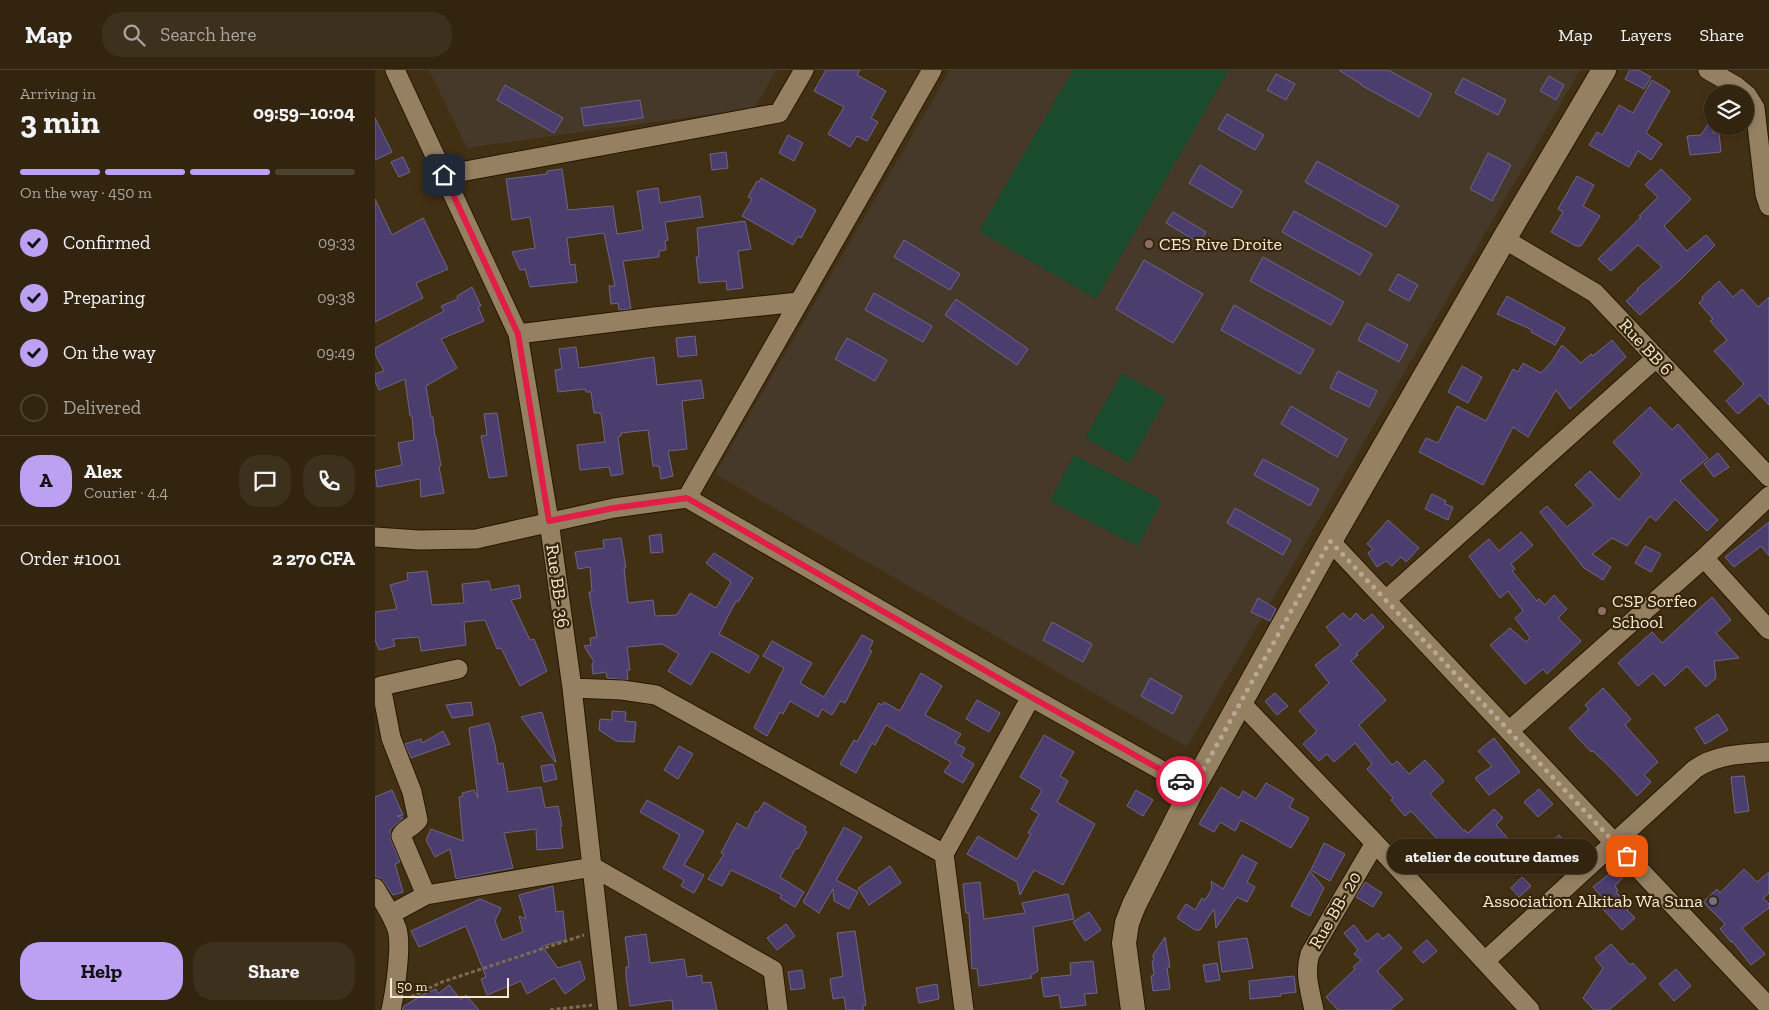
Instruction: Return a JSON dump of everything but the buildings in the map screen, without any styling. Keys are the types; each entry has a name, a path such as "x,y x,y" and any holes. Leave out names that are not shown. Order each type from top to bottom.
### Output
{"street":[{"name":"Rue BB- 36","path":"395,70 518,334 549,521 572,688 608,1006"},
{"path":"444,175 779,113 804,70"},
{"path":"687,498 932,70"},
{"path":"1133,1010 1124,943 1127,923 1134,905 1193,788 1330,541 1504,239 1605,70"},
{"path":"1708,70 1747,95 1755,108 1765,194 1769,206"},
{"name":"Rue BB 6","path":"1504,239 1595,293 1769,477"},
{"path":"518,334 799,302"},
{"path":"1386,600 1656,358"},
{"path":"1509,731 1704,558 1769,496"},
{"path":"375,537 419,540 476,539 549,521 614,508 687,498 1031,697 1193,788"},
{"path":"1330,541 1769,1007"},
{"path":"1704,558 1769,630"},
{"path":"426,894 401,836 403,831 413,826 418,820 412,792 391,738 378,687 458,669"},
{"path":"572,688 622,690 648,693 661,698 944,854"},
{"path":"964,1010 944,854 1031,697"},
{"path":"1241,703 1375,843 1530,1010"},
{"path":"1485,961 1695,768 1706,761 1722,756 1769,752"},
{"name":"Rue BB- 20","path":"1314,1010 1307,976 1307,964 1310,954 1375,843"},
{"path":"391,914 426,894 593,868 773,970 779,1010"},
{"path":"375,888 391,914 398,938 391,1008"}],"path":[{"path":"391,1008 442,982 599,930"},
{"path":"550,1010 608,1006"}],"shaded area":[{"path":"429,70 776,70 755,108 467,148"},
{"path":"950,70 1580,70 1187,747 715,474"}],"green space":[{"path":"1073,70 1229,70 1096,299 979,231"},
{"path":"1122,373 1166,398 1130,463 1085,438"},
{"path":"1074,455 1162,500 1138,546 1050,501"}],"way so far":[{"path":"1181,781 1193,788 1330,541 1627,856"}],"place":[{"name":"CES Rive Droite","path":"1149,244"},
{"name":"CSP Sorfeo School","path":"1602,611"},
{"name":"atelier de couture dames","path":"1627,856"},
{"name":"Association Alkitab Wa Suna","path":"1713,901"}],"route":[{"path":"444,175 518,334 549,521 614,508 687,498 1031,697 1181,781"}]}
